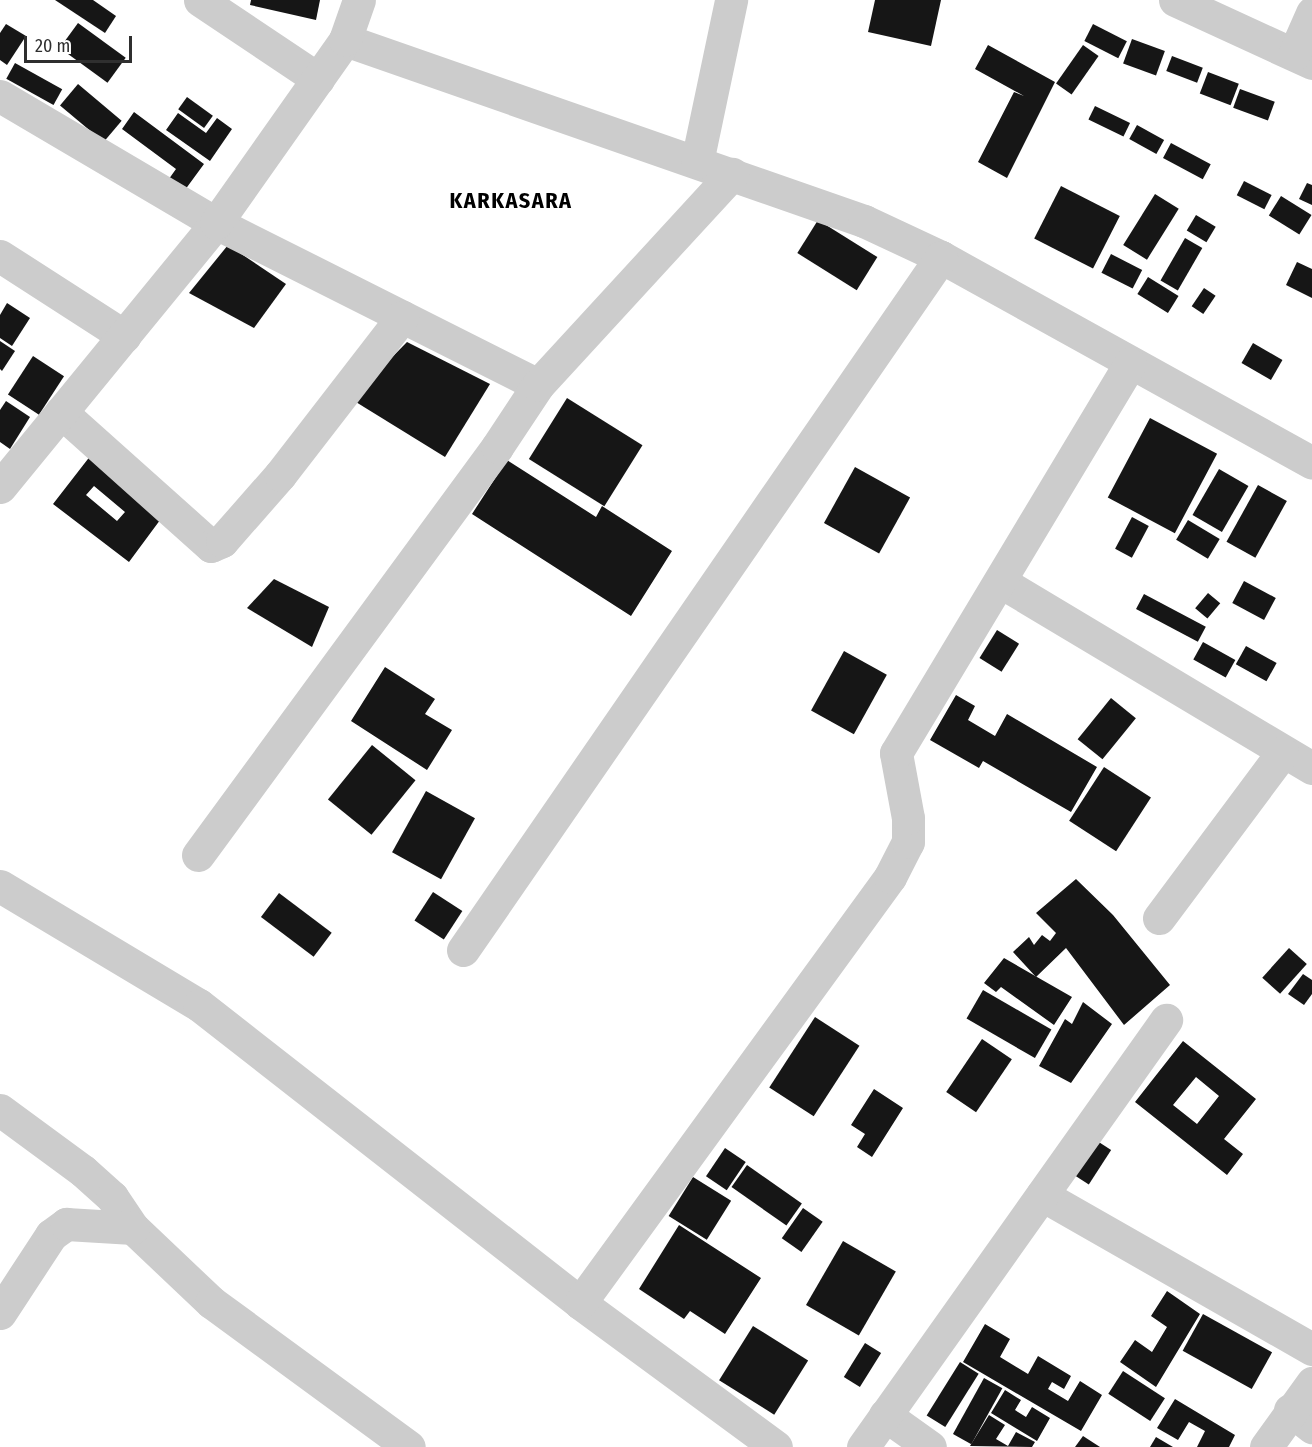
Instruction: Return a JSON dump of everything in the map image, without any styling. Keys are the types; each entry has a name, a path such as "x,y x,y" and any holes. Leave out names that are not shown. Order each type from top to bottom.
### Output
{"street":[{"path":"200,0 318,79"},
{"path":"0,487 216,223 345,40 359,0"},
{"path":"697,162 731,0"},
{"path":"1174,0 1303,58 1312,13"},
{"path":"345,40 864,221 941,257 1312,463"},
{"path":"0,96 216,223 538,385"},
{"path":"198,855 497,447 538,385 732,174"},
{"path":"0,256 123,336"},
{"path":"463,950 941,257"},
{"path":"61,412 211,546 222,540 279,475 402,317"},
{"path":"580,1304 890,877 908,842 906,805 896,753 1001,582 1130,364"},
{"path":"1001,582 1282,753 1312,768"},
{"path":"1159,918 1282,753"},
{"path":"0,886 199,1005 580,1304 776,1447"},
{"path":"863,1447 1166,1020"},
{"path":"0,1110 83,1171 112,1197 133,1228 211,1302 409,1447"},
{"path":"1042,1195 1312,1349"},
{"path":"0,1312 51,1235 66,1224 133,1228"},
{"path":"1266,1447 1301,1419 1312,1383"},
{"path":"885,1415 930,1447"}],"building":[{"path":"55,0 93,0 116,16 105,33"},
{"path":"251,0 320,0 316,20 250,5"},
{"path":"875,0 941,0 931,46 868,32"},
{"path":"78,23 126,58 108,83 60,48"},
{"path":"6,24 26,36 7,65 0,60 0,33"},
{"path":"1093,24 1127,41 1118,58 1084,41"},
{"path":"1132,39 1165,51 1156,75 1123,63"},
{"path":"988,45 1055,82 1007,178 978,162 1014,92 1024,96 975,69"},
{"path":"1083,45 1099,56 1072,94 1056,84"},
{"path":"1172,56 1203,68 1197,83 1166,71"},
{"path":"15,63 62,89 54,105 6,79"},
{"path":"1208,72 1239,84 1231,105 1200,93"},
{"path":"78,84 122,121 104,142 60,105"},
{"path":"1240,89 1275,102 1268,120 1233,108"},
{"path":"187,97 213,116 204,128 178,109"},
{"path":"1095,106 1130,123 1123,137 1088,119"},
{"path":"134,112 204,164 182,194 166,183 176,169 122,129"},
{"path":"178,113 206,133 217,118 232,129 210,161 166,130"},
{"path":"1137,125 1164,140 1156,154 1129,139"},
{"path":"1171,143 1211,164 1203,179 1163,158"},
{"path":"1244,181 1272,195 1264,209 1237,195"},
{"path":"1307,183 1312,185 1312,205 1299,199"},
{"path":"1061,186 1120,216 1093,269 1034,239"},
{"path":"1155,194 1179,209 1147,260 1123,245"},
{"path":"1281,196 1312,215 1299,235 1269,216"},
{"path":"1196,215 1216,227 1206,242 1187,230"},
{"path":"818,220 877,257 857,290 797,253"},
{"path":"1185,238 1202,248 1178,290 1160,280"},
{"path":"228,245 286,284 254,328 189,293"},
{"path":"1111,254 1142,270 1133,289 1101,273"},
{"path":"1297,262 1312,269 1312,298 1286,285"},
{"path":"1148,277 1179,296 1168,313 1137,294"},
{"path":"1204,288 1216,296 1203,314 1192,306"},
{"path":"7,303 30,318 12,346 0,338 0,315"},
{"path":"0,341 15,351 2,371 0,369"},
{"path":"407,342 490,384 445,457 351,399"},
{"path":"1253,343 1282,360 1271,380 1242,363"},
{"path":"33,356 64,376 39,415 8,395"},
{"path":"567,398 642,445 604,506 529,459"},
{"path":"6,401 30,417 10,449 0,442 0,410"},
{"path":"1150,418 1217,454 1175,533 1108,497"},
{"path":"91,455 166,512 129,562 53,504","holes":["94,486 125,512 117,521 86,495"]},
{"path":"507,460 596,517 602,506 672,551 631,616 472,514"},
{"path":"855,467 910,498 879,554 824,523"},
{"path":"1219,469 1248,486 1222,532 1192,515"},
{"path":"1258,485 1287,501 1255,558 1226,542"},
{"path":"1132,517 1149,526 1132,558 1115,549"},
{"path":"1188,520 1220,539 1208,559 1176,540"},
{"path":"274,579 329,607 312,647 247,608"},
{"path":"1244,581 1276,598 1264,620 1232,603"},
{"path":"1208,593 1220,603 1207,619 1195,608"},
{"path":"1144,594 1206,627 1198,642 1136,609"},
{"path":"997,630 1019,644 1002,672 980,658"},
{"path":"1203,642 1235,660 1226,677 1193,659"},
{"path":"1246,646 1277,663 1266,681 1236,664"},
{"path":"844,651 887,675 854,734 811,710"},
{"path":"385,667 435,699 425,714 452,730 427,770 351,721"},
{"path":"956,695 975,706 968,720 995,736 1007,714 1097,767 1071,812 983,761 979,768 930,740"},
{"path":"1111,698 1136,718 1103,759 1078,739"},
{"path":"372,745 416,780 371,835 328,799"},
{"path":"1104,767 1151,797 1116,851 1069,821"},
{"path":"426,791 475,818 441,879 392,852"},
{"path":"1076,879 1113,915 1170,985 1124,1025 1066,948 1036,977 1013,952 1029,937 1034,945 1042,935 1050,941 1056,933 1036,913"},
{"path":"433,892 462,911 444,940 414,921"},
{"path":"279,893 332,933 314,957 261,917"},
{"path":"1289,948 1307,964 1280,994 1262,978"},
{"path":"1004,958 1072,997 1054,1025 1001,987 996,992 984,983"},
{"path":"1303,974 1312,980 1312,994 1304,1005 1288,994"},
{"path":"983,990 1051,1030 1035,1058 966,1019"},
{"path":"1083,1002 1112,1024 1071,1083 1039,1066 1065,1019 1072,1024"},
{"path":"815,1017 859,1046 814,1116 769,1087"},
{"path":"982,1039 1012,1059 976,1112 946,1092"},
{"path":"1183,1041 1256,1099 1224,1139 1243,1154 1227,1175 1135,1102","holes":["1196,1077 1219,1096 1197,1124 1173,1105"]},
{"path":"874,1089 903,1108 872,1157 857,1147 865,1134 851,1125"},
{"path":"1091,1137 1111,1150 1089,1184 1069,1171"},
{"path":"725,1148 746,1162 727,1190 706,1176"},
{"path":"747,1165 802,1203 786,1226 732,1187"},
{"path":"693,1177 731,1201 707,1240 669,1216"},
{"path":"803,1208 823,1222 801,1252 782,1238"},
{"path":"679,1225 761,1278 725,1334 690,1311 684,1319 639,1289"},
{"path":"843,1241 896,1272 859,1336 806,1305"},
{"path":"1167,1291 1200,1314 1156,1387 1120,1362 1135,1340 1152,1352 1167,1327 1151,1316"},
{"path":"1203,1314 1272,1352 1252,1389 1183,1351"},
{"path":"985,1324 1010,1339 1000,1357 1028,1374 1038,1356 1071,1376 1064,1389 1052,1382 1048,1389 1068,1401 1080,1381 1102,1395 1081,1431 963,1362"},
{"path":"753,1326 808,1360 774,1415 719,1380"},
{"path":"865,1343 881,1353 860,1387 844,1377"},
{"path":"960,1362 979,1374 945,1427 927,1415"},
{"path":"1123,1371 1165,1398 1150,1421 1108,1394"},
{"path":"984,1378 1002,1388 971,1444 953,1434"},
{"path":"1005,1390 1021,1400 1015,1410 1026,1417 1032,1407 1050,1418 1037,1441 991,1413"},
{"path":"1175,1399 1235,1435 1229,1447 1197,1447 1205,1431 1189,1422 1178,1440 1157,1428"},
{"path":"989,1415 1005,1425 996,1439 1008,1446 1016,1432 1035,1442 1032,1447 970,1446"},
{"path":"1083,1436 1100,1447 1075,1447"},
{"path":"1156,1437 1173,1447 1150,1447"}],"district":[{"name":"KARKASARA","path":"511,201"}]}
